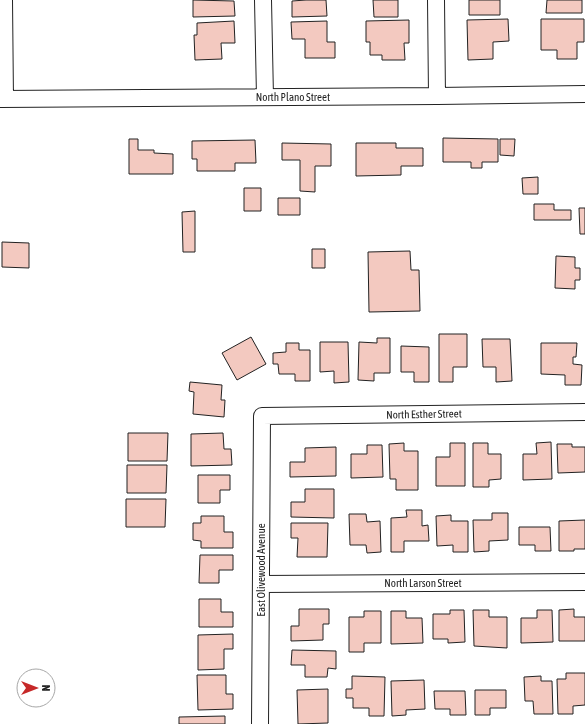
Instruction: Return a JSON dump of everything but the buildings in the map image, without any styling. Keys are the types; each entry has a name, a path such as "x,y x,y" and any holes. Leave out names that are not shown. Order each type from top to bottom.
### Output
{"street":[{"path":"3,99 4,0"},
{"path":"264,0 265,97"},
{"path":"436,0 437,96"},
{"name":"North Plano Street","path":"3,99 585,94"},
{"name":"North Esther Street","path":"262,416 585,412"},
{"name":"East Olivewood Avenue","path":"260,724 262,416"},
{"name":"North Larson Street","path":"261,584 585,582"}]}
